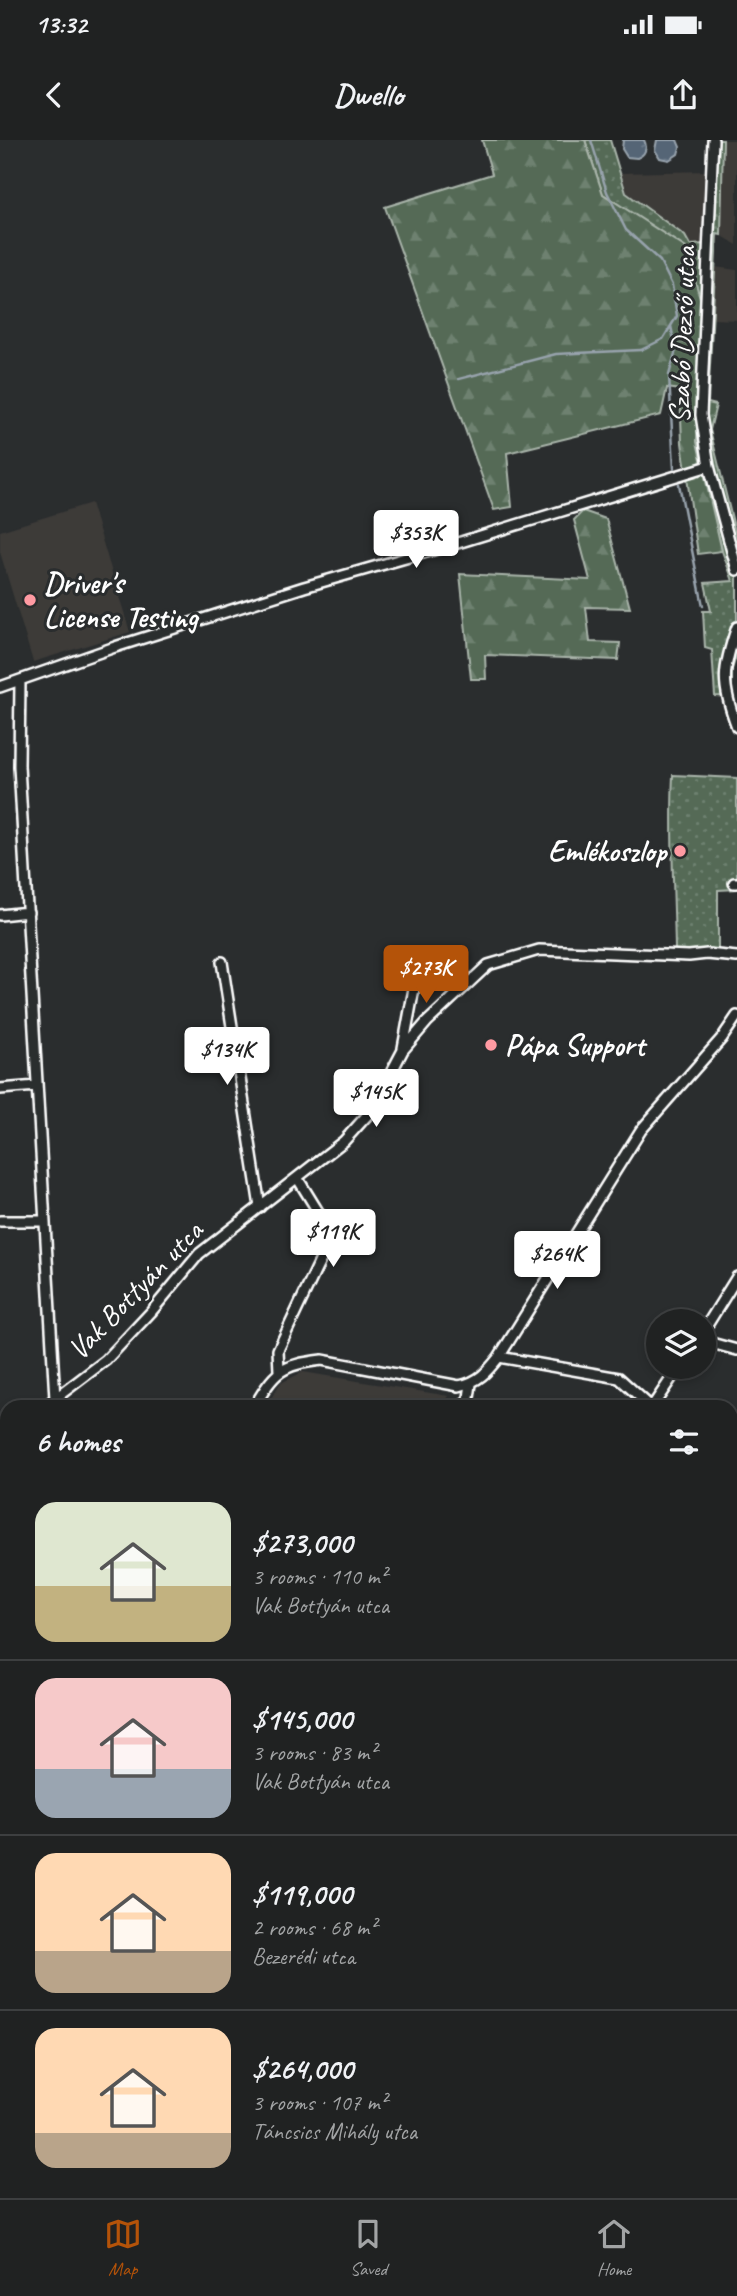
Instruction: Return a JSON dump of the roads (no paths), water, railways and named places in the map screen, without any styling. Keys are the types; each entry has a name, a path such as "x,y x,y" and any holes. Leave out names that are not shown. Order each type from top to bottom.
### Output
{"street":[{"name":"Szabó Dezső utca","path":"713,140 701,415 709,466 737,569"},
{"path":"0,687 115,646 304,587 709,466"},
{"path":"737,627 724,673 728,703 737,727"},
{"path":"20,681 19,766 55,1399"},
{"path":"0,915 28,912"},
{"name":"Vak Bottyán utca","path":"55,1399 106,1360 132,1334 199,1254 298,1179 361,1124 389,1079 403,1050 427,1022 488,965 539,950 737,957"},
{"path":"403,1050 420,956"},
{"path":"222,962 260,1207"},
{"path":"258,1400 279,1371 292,1364 322,1360 459,1386 471,1384 484,1376 499,1357 641,1130 722,1038 737,1016"},
{"path":"0,1090 37,1086"},
{"path":"279,1371 278,1350 330,1240 330,1230 298,1179"},
{"path":"0,1221 43,1221"},
{"path":"716,1311 737,1278"},
{"path":"716,1344 737,1350"},
{"path":"499,1357 610,1375 627,1383 644,1400"},
{"path":"656,1400 671,1379"},
{"path":"468,1400 471,1384"},
{"path":"497,2198 664,2198"}],"water":[{"path":"623,140 644,140 644,153 637,158 627,157 622,149"},
{"path":"657,140 677,140 680,147 678,154 669,160 660,158 655,150"}],"waterway":[{"path":"459,379 556,354 641,350 663,339 677,316 672,285 660,261 626,230 607,192 591,140"},
{"path":"671,326 676,350 669,375 674,468"},
{"path":"679,484 703,606"}],"place":[{"name":"Driver's License Testing","path":"30,600"},
{"name":"Emlékoszlop","path":"680,851"},
{"name":"Pápa Support","path":"491,1045"}]}
